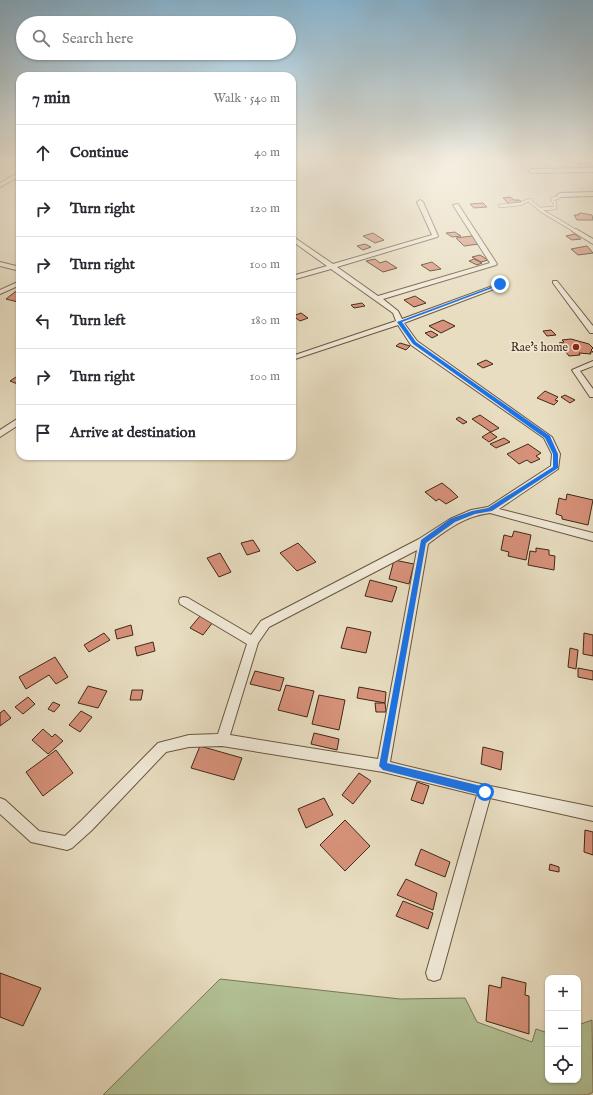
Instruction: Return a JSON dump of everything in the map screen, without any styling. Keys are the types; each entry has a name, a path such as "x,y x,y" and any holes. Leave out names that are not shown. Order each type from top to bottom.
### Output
{"street":[{"path":"296,277 435,236 424,211"},
{"path":"377,299 494,264 460,211"},
{"path":"574,230 593,242"},
{"path":"296,241 396,312 400,322 414,343 548,437 556,454 555,468 490,510"},
{"path":"0,264 16,268"},
{"path":"555,282 593,331"},
{"path":"296,357 400,322 500,284"},
{"path":"0,292 16,285"},
{"path":"593,363 576,370 593,394"},
{"path":"0,434 16,423"},
{"path":"222,740 253,642 265,624 423,542 453,521 474,512 490,510 593,537"},
{"path":"383,766 423,542"},
{"path":"184,602 253,642"},
{"path":"0,805 36,837 67,843 88,825 162,747 189,741 222,740 383,766 485,792 593,814"},
{"path":"434,973 485,792"}],"lane":[{"path":"543,211 574,230"}],"green space":[{"path":"220,979 400,999 465,998 477,1022 532,1042 536,1029 545,1032 545,1083 581,1083 581,1024 592,1020 593,1092 588,1095 103,1095"}],"building":[{"path":"581,213 592,215 593,220 577,220 574,215 579,215 578,214"},
{"path":"455,232 461,236 452,237 446,233"},
{"path":"373,233 384,240 375,243 363,236"},
{"path":"575,234 581,239 572,240 566,236"},
{"path":"472,236 479,244 464,246 456,238"},
{"path":"365,244 371,247 363,250 357,246"},
{"path":"587,246 593,253 578,255 571,249"},
{"path":"480,255 488,260 481,262 472,257"},
{"path":"375,259 380,263 386,261 397,268 383,272 366,261"},
{"path":"474,259 482,263 477,265 469,261"},
{"path":"432,262 441,269 430,271 421,265"},
{"path":"15,292 16,302 6,299"},
{"path":"415,296 426,303 414,307 404,300"},
{"path":"362,303 365,306 354,308 351,305"},
{"path":"301,313 308,318 300,321 296,318 296,315"},
{"path":"443,320 455,326 441,333 429,326"},
{"path":"551,330 556,335 547,336 543,331"},
{"path":"431,331 438,335 432,338 425,333"},
{"name":"Rae's home","path":"571,339 589,344 593,348 591,350 593,352 590,352 591,354 579,353 580,355 569,356 565,351 562,351 559,347 562,346 559,343 564,342 562,340"},
{"path":"400,343 410,346 406,350 396,346"},
{"path":"486,360 493,364 483,368 477,364"},
{"path":"16,377 16,383 10,381"},
{"path":"545,391 558,397 555,400 558,401 554,405 537,398"},
{"path":"565,395 575,400 570,403 561,397"},
{"path":"480,415 499,428 491,432 472,419"},
{"path":"459,417 467,422 463,424 456,419"},
{"path":"490,432 497,437 489,442 482,437"},
{"path":"504,438 510,442 496,448 490,444"},
{"path":"528,444 541,453 536,456 540,459 531,463 527,460 519,464 507,454"},
{"path":"442,483 458,497 446,504 439,499 436,501 425,492"},
{"path":"567,494 593,500 588,525 562,519 562,516 556,514 559,498 566,500"},
{"path":"514,531 531,535 526,560 508,556 509,552 501,550 504,535 512,537"},
{"path":"253,540 260,551 247,555 241,543"},
{"path":"298,543 316,562 297,571 280,553"},
{"path":"536,548 549,550 549,555 555,556 554,570 528,565 530,551 536,552"},
{"path":"220,553 231,572 219,577 207,558"},
{"path":"394,560 414,564 409,584 389,579"},
{"path":"370,580 397,587 392,602 365,596"},
{"path":"200,616 213,622 203,635 190,628"},
{"path":"131,625 133,635 117,639 115,630"},
{"path":"347,627 371,632 366,653 341,648"},
{"path":"104,633 110,640 89,652 84,645"},
{"path":"584,633 593,635 593,656 583,654"},
{"path":"153,642 155,651 137,656 135,647"},
{"path":"570,648 578,650 576,669 568,667"},
{"path":"55,657 68,677 56,684 49,675 26,689 19,677"},
{"path":"578,668 593,671 593,680 578,677"},
{"path":"255,671 284,678 280,691 250,684"},
{"path":"286,685 314,691 307,717 278,710"},
{"path":"88,686 107,691 98,708 78,703"},
{"path":"359,687 386,692 385,703 357,698"},
{"path":"132,690 143,690 141,700 130,700"},
{"path":"319,695 345,700 339,730 312,724"},
{"path":"28,697 35,704 23,714 15,707"},
{"path":"53,702 60,705 54,712 48,709"},
{"path":"375,703 385,703 386,712 376,712"},
{"path":"4,710 11,718 0,726 0,713"},
{"path":"81,711 92,717 80,732 69,725"},
{"path":"43,729 52,737 55,734 63,741 48,754 32,740"},
{"path":"314,733 339,739 337,750 311,744"},
{"path":"200,746 242,758 234,780 191,768"},
{"path":"483,747 503,752 501,770 481,764"},
{"path":"56,750 73,773 43,796 26,772"},
{"path":"359,773 371,781 353,804 342,795"},
{"path":"417,782 429,786 423,804 411,800"},
{"path":"324,798 333,815 306,828 298,809"},
{"path":"345,820 370,846 345,871 320,845"},
{"path":"585,830 593,832 593,855 584,852"},
{"path":"421,849 450,862 445,877 415,865"},
{"path":"550,864 559,867 559,872 549,870"},
{"path":"406,879 437,893 433,910 397,895"},
{"path":"403,901 433,913 428,929 396,916"},
{"path":"0,973 41,988 23,1026 0,1017"},
{"path":"502,977 526,983 525,995 529,996 529,1034 486,1021 489,985 501,988"}],"place":[{"name":"Rae's home","path":"576,347"}],"route":[{"path":"485,792 383,766 423,542 453,521 474,512 490,510 555,468 556,454 548,437 414,343 400,322 500,284"}]}
